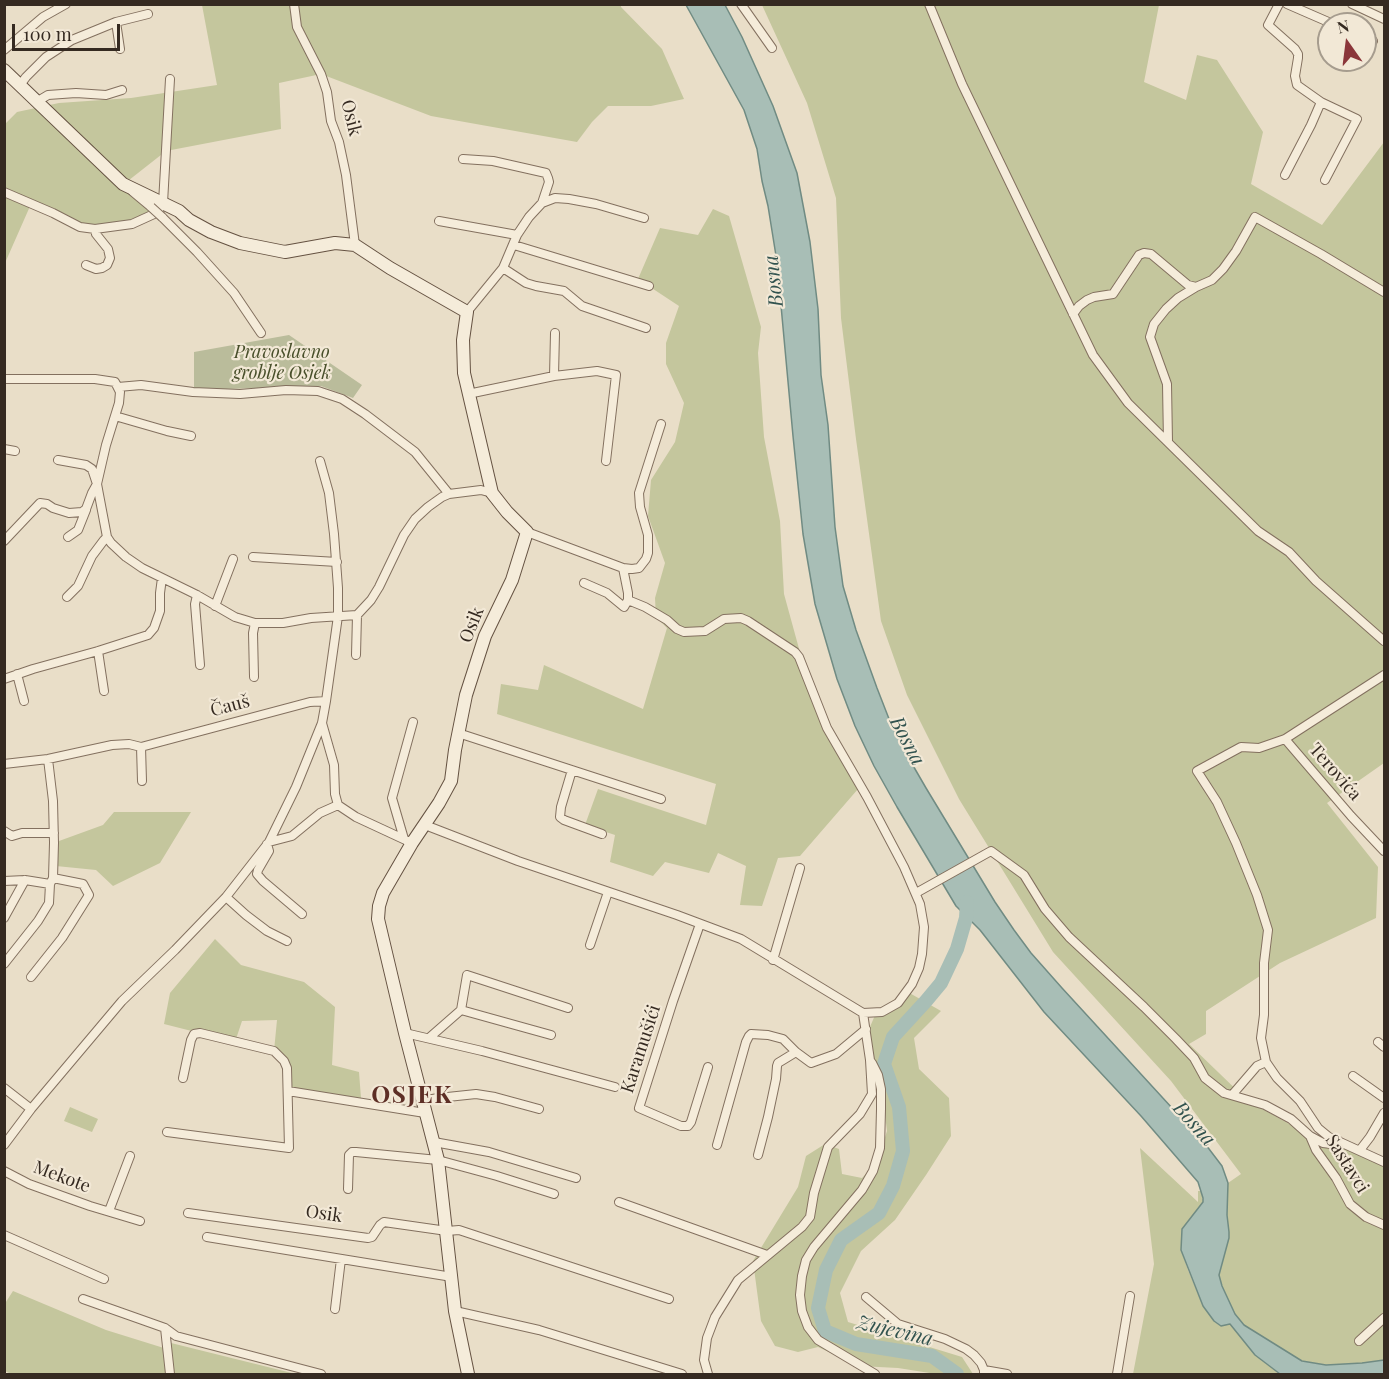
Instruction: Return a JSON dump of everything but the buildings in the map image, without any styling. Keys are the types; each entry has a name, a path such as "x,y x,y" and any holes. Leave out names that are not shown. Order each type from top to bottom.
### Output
{"main road":[{"path":"6,74 38,101 123,184 160,208 178,211 211,232 240,243 285,252 335,243 355,245 467,312 463,340 464,373 492,493 527,532"},
{"name":"Osik","path":"468,1374 456,1311 438,1160 378,919 383,893 408,841 425,825 451,782 466,695 485,636 512,580 527,532"}],"street":[{"path":"4,50 44,17 66,4"},
{"name":"Osik","path":"294,4 297,27 321,74 327,92 331,121 339,142 346,175 355,245"},
{"path":"741,4 772,48"},
{"path":"929,4 962,84 1093,355 1128,403 1167,442 1258,531 1289,552 1316,581 1384,641"},
{"path":"1279,4 1268,25 1298,54 1295,76 1298,85 1321,102 1358,118 1324,180"},
{"path":"1287,4 1317,17"},
{"path":"1352,4 1384,19"},
{"path":"20,85 46,57 72,40 116,22 148,14"},
{"path":"116,22 120,49"},
{"path":"4,192 80,227 95,229 132,224 154,214 160,208 170,79"},
{"path":"38,101 48,95 76,93 106,95 122,90"},
{"path":"1285,175 1321,102"},
{"path":"463,159 493,161 546,173 549,182 542,202 517,235 503,268 467,312"},
{"path":"542,202 555,198 569,199 644,218"},
{"path":"160,208 234,293 261,333"},
{"path":"1167,442 1167,384 1150,337 1154,324 1178,298 1212,280 1223,269 1236,252 1255,217 1384,292"},
{"path":"439,221 517,235"},
{"path":"86,265 96,269 102,268 107,265 110,258 108,249 96,234 95,229"},
{"path":"514,245 649,286"},
{"path":"1073,315 1079,306 1088,300 1113,294 1139,255 1144,253 1150,255 1188,285 1196,287"},
{"path":"503,268 526,283 564,291 582,306 646,328"},
{"path":"555,333 555,376"},
{"path":"468,394 555,376 597,371 616,375 606,461"},
{"path":"4,380 95,379 115,382 118,387 120,392 115,416 97,484 78,530 68,537"},
{"path":"118,387 141,385 193,392 240,394 286,390 318,391 342,399 415,452 449,494"},
{"path":"115,416 190,436"},
{"path":"527,532 623,568 639,568 646,560 648,553 648,535 640,507 639,493 661,424"},
{"path":"4,449 15,451"},
{"path":"58,460 90,467 97,484 107,537 126,557 142,568 215,606 255,623 283,623 357,615"},
{"path":"4,1145 31,1108 122,1001 226,897 268,843 296,787 322,723 338,616 337,562 329,493 320,461"},
{"path":"356,655 357,615 379,587 404,535 415,519 428,507 449,494 481,490 492,493"},
{"path":"4,541 40,503 69,513 82,512 86,509"},
{"path":"67,597 78,586 92,556 107,537"},
{"path":"253,557 337,562"},
{"path":"215,606 234,559"},
{"path":"584,583 608,593 624,607 628,600 628,593 623,568"},
{"path":"4,679 148,635 154,628 160,611 162,578"},
{"path":"197,595 195,604 200,664"},
{"path":"425,825 518,861 741,939 863,1013 882,1012 898,1003 912,984 920,961 923,916 916,893 867,798 827,728 799,657 795,652 741,618 724,619 705,631 684,632 645,607 628,600"},
{"path":"254,677 253,633 255,623"},
{"path":"98,651 104,691"},
{"path":"17,674 24,701"},
{"path":"1384,675 1285,740 1259,748 1241,747 1197,771 1216,802 1236,843 1268,930 1264,963 1264,1015 1261,1038 1266,1062 1300,1101 1318,1128 1329,1137 1384,1162"},
{"name":"Čauš","path":"4,764 48,759 112,746 129,744 141,747 310,702 326,701"},
{"path":"408,841 392,798 413,722"},
{"path":"322,723 334,765 335,794 338,805 356,817 408,841"},
{"path":"458,733 661,799"},
{"name":"Terovića","path":"1285,740 1384,851"},
{"path":"141,747 142,781"},
{"path":"4,964 38,921 49,903 54,833 48,759"},
{"path":"572,770 560,817 602,834"},
{"path":"268,843 292,836 320,813 338,805"},
{"path":"4,831 12,836 22,832 54,833"},
{"path":"268,843 268,851 257,874 302,914"},
{"path":"916,893 991,851 1024,875 1046,909 1069,937 1176,1039 1194,1058 1205,1078 1224,1093 1265,1105 1291,1119 1310,1136"},
{"path":"773,960 800,868"},
{"path":"4,918 25,880"},
{"path":"4,881 83,884 88,895 62,938 31,977"},
{"path":"590,945 608,892"},
{"path":"226,897 267,931 287,942"},
{"name":"Karamušići","path":"700,924 639,1108 681,1126 688,1126 708,1067"},
{"path":"429,1038 460,1010 468,975 568,1008"},
{"path":"460,1010 551,1035"},
{"path":"708,1374 704,1360 707,1338 715,1317 738,1280 802,1227 810,1217 814,1193 828,1147 860,1114 872,1094 863,1013"},
{"path":"717,1145 749,1036 755,1033 783,1040 811,1063 836,1054 866,1029"},
{"path":"167,1132 290,1148 287,1068 284,1061 274,1051 200,1033 194,1034 183,1078"},
{"path":"405,1033 615,1087"},
{"path":"758,1155 778,1063 796,1052"},
{"path":"870,1060 878,1076 881,1089 880,1148 873,1171 862,1190 814,1246 806,1260 800,1295 802,1311 808,1326 818,1340 875,1374"},
{"path":"1232,1095 1257,1066 1266,1062"},
{"path":"1353,1076 1384,1098"},
{"path":"4,1088 31,1108"},
{"path":"288,1091 424,1107 438,1098 476,1094 539,1109"},
{"name":"Sastavci","path":"1360,1150 1384,1113"},
{"name":"Sastavci","path":"1310,1136 1323,1143 1331,1144 1339,1141"},
{"name":"Sastavci","path":"1310,1136 1316,1150 1336,1178 1350,1204 1366,1217 1384,1225"},
{"path":"434,1142 489,1152 576,1178"},
{"name":"Osik","path":"348,1189 349,1155 352,1152 438,1160 554,1194"},
{"name":"Mekote","path":"109,1211 130,1156"},
{"name":"Mekote","path":"4,1171 30,1184 140,1221"},
{"path":"619,1202 767,1255"},
{"name":"Osik","path":"188,1213 368,1238 372,1237 384,1222 447,1231 459,1230 669,1299"},
{"path":"4,1235 104,1279"},
{"path":"207,1238 452,1277"},
{"path":"336,1309 341,1259"},
{"path":"1117,1374 1130,1296"},
{"path":"866,1297 898,1324 945,1339 966,1349 981,1363 984,1372 1007,1374"},
{"path":"83,1299 165,1328 176,1336 321,1374"},
{"path":"456,1311 539,1330 682,1374"},
{"path":"1359,1341 1384,1318"},
{"path":"165,1328 170,1374"}],"green space":[{"path":"202,5 621,5 662,49 684,99 651,106 608,106 577,142 431,116 321,74 279,83 281,129 166,151 124,184 154,214 132,224 95,229 31,204 5,263 5,124 17,112 59,103 131,98 217,85"},
{"path":"762,5 1159,5 1144,82 1186,100 1197,55 1217,60 1263,132 1251,184 1322,225 1384,142 1384,763 1327,803 1378,867 1376,918 1280,963 1206,1011 1206,1034 1189,1044 1248,1101 1293,1126 1384,1164 1384,1360 1326,1365 1302,1361 1244,1325 1235,1314 1219,1275 1229,1238 1228,1183 1241,1174 1171,1081 1053,952 959,799 907,695 881,621 841,318 836,198 807,103"},
{"path":"713,209 729,216 761,327 758,353 764,437 780,521 784,594 801,656 827,731 858,789 800,856 778,858 762,906 740,905 746,866 718,853 709,873 665,862 653,876 610,862 615,835 585,825 598,789 706,825 716,784 497,714 501,684 538,690 544,665 643,709 667,628 656,617 655,598 665,563 648,516 651,480 675,442 684,403 666,364 666,343 679,306 638,279 660,228 698,235"},
{"name":"Pravoslavno groblje Osjek","path":"289,335 362,385 353,398 321,386 194,390 194,352"},
{"path":"114,812 191,812 160,863 113,886 96,870 56,866 59,841 103,825"},
{"path":"215,939 241,965 304,982 335,1007 332,1065 359,1072 361,1098 288,1091 287,1068 274,1051 277,1020 242,1021 235,1042 164,1024 170,993"},
{"path":"906,991 941,1011 914,1038 919,1069 949,1098 951,1136 895,1220 861,1251 840,1293 848,1322 962,1357 973,1374 936,1374 898,1368 859,1366 818,1347 798,1352 775,1346 761,1321 753,1261 798,1187 806,1156 825,1144 839,1149 842,1174 862,1178 877,1162 887,1131 882,1091 866,1036 876,1013"},
{"path":"70,1107 98,1119 92,1132 64,1121"},
{"path":"1140,1148 1198,1202 1198,1191 1201,1191 1203,1202 1182,1229 1181,1250 1203,1306 1214,1321 1221,1326 1230,1324 1255,1355 1280,1374 1133,1374 1154,1264"},
{"path":"13,1291 106,1330 167,1349 167,1342 296,1374 11,1374 5,1371 4,1305"}],"water":[{"path":"686,5 725,5 773,106 797,173 810,242 818,309 821,375 828,425 835,527 843,586 877,688 904,750 995,902 1031,953 1206,1145 1222,1166 1228,1183 1229,1238 1219,1275 1235,1314 1244,1325 1302,1361 1326,1365 1384,1360 1384,1374 1280,1374 1255,1355 1230,1324 1221,1326 1214,1321 1203,1306 1181,1250 1182,1229 1203,1202 1198,1182 1141,1116 1044,1012 980,930 956,906 874,766 855,726 837,679 815,604 803,534 777,262 757,149 744,110"}],"waterway":[{"name":"Zujevina","path":"957,1374 932,1356 856,1344 825,1331 818,1308 826,1270 841,1240 879,1213 893,1186 903,1151 899,1107 884,1064 893,1037 941,983 957,949 966,918 967,902"}],"district":[{"name":"OSJEK","path":"412,1096"}],"water label":[{"name":"Bosna","path":"774,281"},
{"name":"Bosna","path":"907,741"},
{"name":"Bosna","path":"1194,1124"}]}
